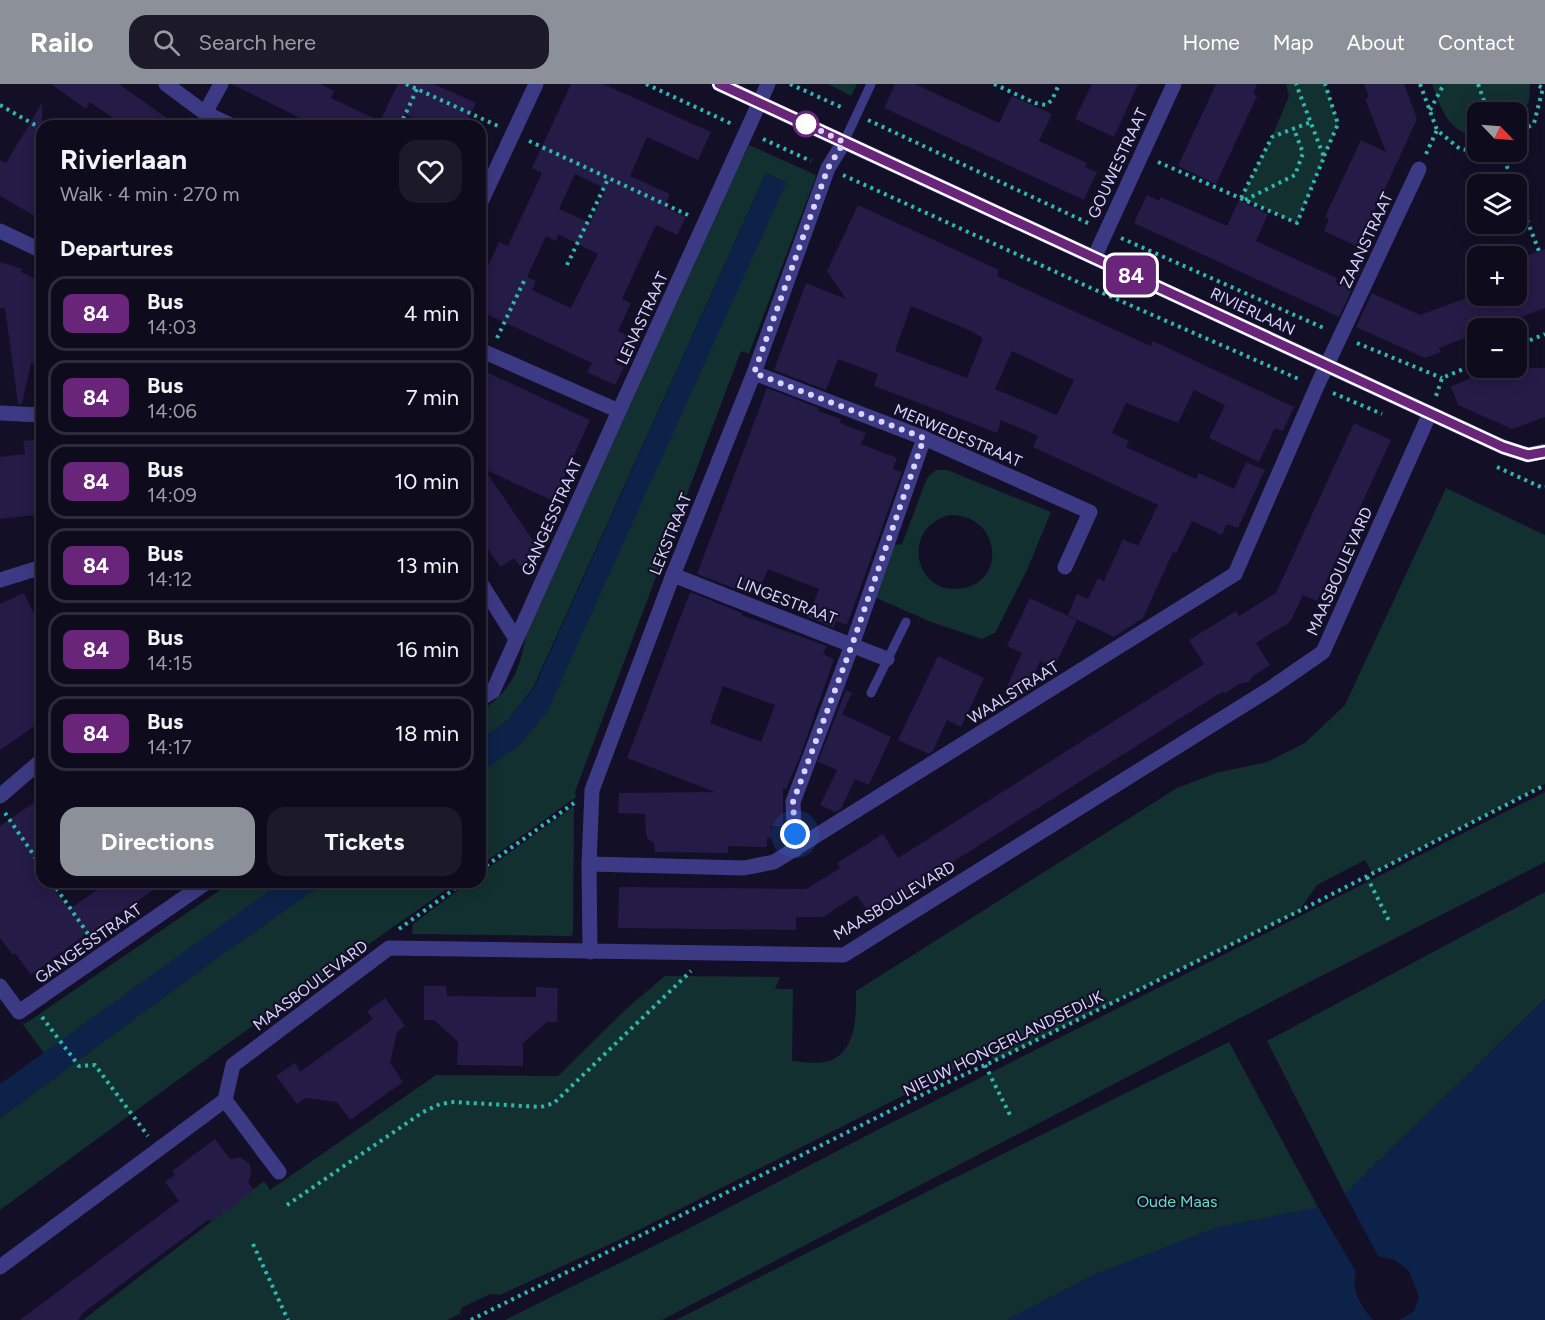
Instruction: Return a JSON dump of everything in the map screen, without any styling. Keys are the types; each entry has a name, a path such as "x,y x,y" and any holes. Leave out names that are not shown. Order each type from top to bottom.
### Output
{"street":[{"path":"166,84 205,113 220,120"},
{"path":"205,113 221,84"},
{"path":"486,191 536,84"},
{"name":"RIVIERLAAN","path":"718,84 1516,452 1528,455 1545,452"},
{"name":"LENASTRAAT","path":"619,411 768,84"},
{"name":"GOUWESTRAAT","path":"1094,258 1174,84"},
{"name":"LEKSTRAAT","path":"590,952 589,864 592,790 673,575 754,373 828,168 844,142"},
{"name":"ZAANSTRAAT","path":"1327,366 1419,169"},
{"path":"0,231 36,248"},
{"path":"486,353 619,411"},
{"name":"WAALSTRAAT","path":"589,864 744,867 774,862 1235,574 1327,366"},
{"name":"MERWEDESTRAAT","path":"754,373 924,438 1090,512 1065,567"},
{"name":"GANGESSTRAAT","path":"486,695 493,691 619,411"},
{"path":"0,413 36,416"},
{"name":"MAASBOULEVARD","path":"225,1100 233,1065 389,948 843,955 1271,688 1323,651 1430,413"},
{"path":"795,850 793,802 852,645 924,438"},
{"path":"0,580 36,569"},
{"name":"LINGESTRAAT","path":"673,575 887,659"},
{"path":"486,592 516,639"},
{"path":"0,796 36,765"},
{"name":"GANGESSTRAAT","path":"26,1008 198,888"},
{"path":"0,986 26,1008"},
{"path":"0,1267 225,1100 279,1172"}],"lane":[{"path":"844,142 871,84"},
{"path":"871,693 906,622"}],"path":[{"path":"406,84 485,120"},
{"path":"646,84 1091,288 1391,418"},
{"path":"994,84 1035,103 1047,105 1052,100 1059,84"},
{"path":"1296,84 1324,158"},
{"path":"1141,154 1297,223 1338,124 1325,84"},
{"path":"1420,84 1437,130 1460,149 1467,150"},
{"path":"1430,111 1444,84"},
{"path":"1478,84 1484,102"},
{"path":"1527,128 1534,123 1543,87 1535,84"},
{"path":"403,120 417,89"},
{"path":"0,105 36,126"},
{"path":"486,121 705,222"},
{"path":"1243,199 1272,137 1311,122"},
{"path":"1243,199 1295,175 1303,153 1294,129"},
{"path":"1419,169 1437,130"},
{"path":"567,265 608,179"},
{"path":"1527,220 1539,251"},
{"path":"486,348 524,281"},
{"path":"1527,341 1545,334"},
{"path":"1430,413 1442,378 1467,368"},
{"path":"1492,464 1545,487"},
{"name":"NIEUW HONGERLANDSEDIJK","path":"471,1320 946,1083 1367,877 1545,785"},
{"path":"486,866 592,790"},
{"path":"0,806 36,858"},
{"path":"1367,877 1389,921"},
{"path":"56,888 102,954"},
{"path":"389,948 396,931 456,888"},
{"path":"287,1205 423,1112 440,1104 454,1102 541,1107 554,1103 708,954"},
{"path":"26,1008 56,1036 79,1066 95,1065 158,1148"},
{"path":"985,1065 1010,1115"},
{"path":"253,1244 288,1320"}],"green space":[{"path":"828,84 857,84 851,96"},
{"path":"1286,84 1325,84 1338,124 1297,223 1241,198 1272,137 1289,96"},
{"path":"1432,84 1530,84 1527,104 1527,102 1467,102 1467,134 1453,125 1438,101"},
{"path":"749,145 816,175 749,354 741,351 575,792 576,797 486,862 486,769 520,744 785,182 766,173 533,688 507,721 486,736 486,707 501,695 514,677 527,630 724,195"},
{"path":"936,470 947,470 1051,512 1027,570 995,633 982,639 931,622 872,596 892,545 902,544 927,478","holes":["949,515 966,517 979,524 987,535 992,548 992,561 987,573 978,582 964,588 947,588 934,583 925,573 919,560 919,547 923,534 933,523"]},
{"path":"1446,488 1545,535 1545,784 1372,873 1365,860 1317,885 1299,911 994,1061 989,1052 619,1240 500,1295 490,1294 461,1308 460,1314 447,1320 83,1320 264,1181 270,1190 436,1075 558,1076 626,1009 665,976 780,977 775,989 793,989 792,1061 819,1063 834,1059 847,1046 854,1029 856,991 1177,788 1216,773 1267,762 1305,743 1345,705"},
{"path":"1545,792 1545,862 1294,990 662,1320 505,1320 680,1233 885,1126"},
{"path":"574,806 573,934 571,936 412,934 413,924 461,888 486,888 486,870"},
{"path":"223,888 274,888 44,1053 21,1022 24,1024"},
{"path":"316,888 448,888 223,1047 0,1210 0,1118 206,966"},
{"path":"1545,892 1545,999 1345,1194 1267,1041"},
{"name":"Oude Maas","path":"1229,1042 1318,1207 1315,1208 1353,1281 1349,1294 1353,1320 676,1320 936,1187"}],"water":[{"path":"766,173 786,183 547,712 520,744 486,769 486,736 507,721 534,688"},
{"path":"274,888 316,888 206,966 0,1118 0,1084"},
{"path":"1545,999 1545,1320 1400,1320 1414,1311 1419,1297 1409,1271 1395,1260 1378,1256 1345,1194"},
{"path":"1318,1207 1356,1272 1355,1285 1358,1298 1373,1320 1006,1320 1095,1274 1218,1227"}],"building":[{"path":"51,84 119,84 170,120 116,120 90,102 86,109"},
{"path":"231,84 320,84 334,91 331,98 378,120 304,120"},
{"path":"398,84 434,84 476,103 468,120 418,120 405,114 402,120 380,120"},
{"path":"571,84 603,84 711,132 698,160 647,137 630,176 670,194 664,207 686,217 677,235 656,225 622,299 631,303 618,331 627,335 615,363 624,367 615,385 587,372 592,363 486,314 486,270 499,242 508,246 542,173 532,168","holes":["575,174 606,189 590,223 559,209","558,234 598,254 571,308 532,290 536,281 527,277 546,236 556,241"]},
{"path":"895,84 915,84 999,123 1012,96 1052,114 1039,141 1087,163 1085,167 1097,172 1084,200 884,108"},
{"path":"1092,84 1138,84 1114,137 1075,119"},
{"path":"1216,84 1257,84 1253,94 1257,96 1216,184 1178,166"},
{"path":"1364,84 1404,84 1417,119 1358,247 1324,231 1329,219 1325,217 1361,140 1386,152 1365,99 1369,97"},
{"path":"42,103 42,120 36,120 36,217 0,196 0,160 6,163"},
{"path":"1147,195 1159,201 1161,197 1227,226 1239,200 1268,214 1256,241 1337,278 1335,282 1352,289 1339,317 1134,223"},
{"path":"858,205 999,270 997,276 1151,346 1153,341 1294,407 1283,431 1275,428 1259,462 1209,438 1225,405 1194,390 1178,423 1126,403 1112,433 1129,441 1126,447 1196,479 1199,473 1234,489 1246,462 1265,470 1238,528 1227,524 1222,535 1192,521 1176,553 1173,552 1143,618 1114,637 1068,615 1077,594 1088,599 1098,578 1104,581 1123,539 1138,546 1158,505 1033,447 1038,436 1001,420 997,433 874,386 878,374 838,359 826,390 774,370 806,283 846,299 827,271","holes":["911,306 983,338 967,378 895,351","1012,351 1074,380 1057,415 995,389"]},
{"path":"1545,249 1545,308 1518,318 1467,318 1467,337 1439,348 1441,352 1425,358 1356,327 1372,293 1420,315 1467,298 1467,306 1527,306 1527,256"},
{"path":"0,262 23,269 21,272 36,279 36,364 31,363 22,404 18,404 5,308 0,308"},
{"path":"1527,368 1545,368 1545,417 1512,429 1458,405 1451,387 1470,378 1527,378"},
{"path":"486,372 590,420 553,501 486,470"},
{"path":"767,388 819,408 818,411 841,419 840,423 866,433 861,444 897,458 893,469 902,472 847,625 836,621 834,628 808,617 819,589 768,569 762,583 755,580 749,594 697,574"},
{"path":"1354,423 1391,440 1317,601 1303,595 1290,622 1256,643 1270,665 1253,676 1249,682 1239,684 1226,693 1222,692 916,885 895,905 871,917 857,895 823,917 796,917 796,930 618,928 619,887 806,889 840,868 837,863 883,834 898,858 1204,664 1189,640 1236,611 1239,616 1276,593"},
{"path":"36,440 36,515 0,519 0,457 25,454 23,441"},
{"path":"486,472 541,552 520,566 514,558 500,567 486,546"},
{"path":"690,592 742,613 741,615 827,646 823,654 834,659 801,754 786,789 783,788 783,826 771,826 771,838 767,838 767,847 728,846 728,853 655,852 654,843 648,839 646,834 645,814 618,813 619,793 715,792 627,758","holes":["723,686 775,705 761,742 710,723"]},
{"path":"24,593 36,618 36,652 34,653 36,656 36,725 0,750 0,604"},
{"path":"1030,598 1077,620 1054,668 1040,661 1026,693 1022,696 1006,688 1022,653 1007,646"},
{"path":"938,656 984,678 961,727 947,720 933,751 929,754 898,740"},
{"path":"846,690 852,693 842,714 891,737 869,785 855,779 841,809 835,812 820,805 837,770 818,762"},
{"path":"36,801 36,888 54,888 69,909 100,888 156,888 91,933 90,931 31,975 15,953 13,955 0,938 0,826"},
{"path":"424,986 446,986 447,996 536,997 536,987 558,988 557,1022 547,1022 523,1043 523,1066 457,1065 458,1042 434,1020 424,1020"},
{"path":"385,998 405,1026 397,1032 390,1063 403,1082 350,1120 337,1102 305,1098 297,1104 276,1076 295,1063 300,1072 373,1019 367,1011"},
{"path":"215,1139 230,1159 240,1157 250,1164 251,1175 248,1182 254,1190 239,1201 234,1208 212,1221 208,1220 151,1262 83,1313 78,1320 20,1320 179,1201 165,1182 175,1175 172,1171"}],"bus line":[{"name":"84","path":"719,84 1503,447 1528,455 1545,452"}],"route":[{"path":"795,834 793,802 852,645 924,438 754,373 828,168 844,142 804,123 806,124"}]}
